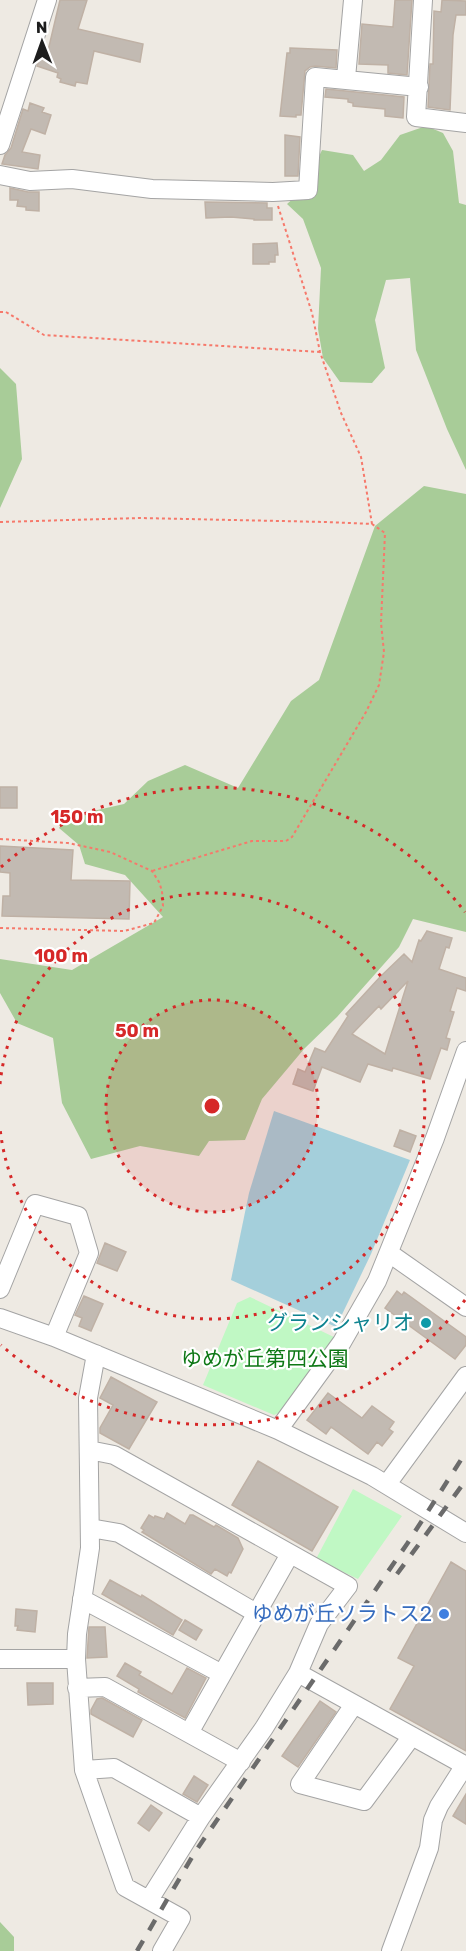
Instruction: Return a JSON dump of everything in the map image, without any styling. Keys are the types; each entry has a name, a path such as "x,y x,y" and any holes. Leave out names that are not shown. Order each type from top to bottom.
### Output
{"street":[{"path":"0,145 47,0"},
{"path":"346,78 352,0"},
{"path":"423,0 416,117 466,123"},
{"path":"0,175 30,181 72,179 152,189 273,192 308,190 315,76 418,87"},
{"path":"278,1430 342,1342 377,1281 435,1138 466,1051"},
{"path":"0,1289 35,1203 78,1216 89,1253 54,1337"},
{"path":"389,1253 466,1307"},
{"path":"0,1318 54,1337 278,1430 387,1484 466,1533"},
{"path":"96,1354 88,1398 90,1548 76,1659 84,1770 125,1887 181,1918 162,1951"},
{"path":"387,1484 466,1376"},
{"path":"89,1450 114,1455 348,1586 319,1624 298,1674 149,1900"},
{"path":"90,1528 119,1533 256,1613"},
{"path":"189,1733 290,1554"},
{"path":"82,1599 222,1674"},
{"path":"0,1659 76,1659"},
{"path":"298,1674 465,1765 439,1806 433,1820 429,1848 391,1951"},
{"path":"77,1688 105,1687 241,1762"},
{"path":"354,1706 300,1784 364,1801 412,1736"},
{"path":"84,1770 114,1768 201,1818"}],"path":[{"path":"273,192 312,313 320,352 341,412 361,457 372,524"},
{"path":"0,312 6,312 44,335 320,352"},
{"path":"0,522 140,518 372,524 385,533 381,623 384,652 379,685 366,712 292,837 286,841 252,841 152,871"},
{"path":"0,838 68,843 110,852 152,871 162,891 163,906 154,922 124,931 0,928"}],"green space":[{"path":"426,126 443,133 453,151 459,203 466,205 466,470 416,350 410,278 386,280 375,320 385,368 372,383 340,382 323,358 318,329 321,268 303,219 287,204 303,190 322,150 353,155 364,171 381,160 400,135"},
{"path":"0,368 16,384 22,459 0,508"},
{"path":"424,486 466,494 466,932 413,919 399,947 337,1017 304,1049 262,1099 245,1140 209,1141 199,1156 140,1146 91,1159 62,1103 53,1038 17,1023 0,993 0,959 72,970 163,917 125,875 85,864 79,845 59,828 66,817 124,804 148,781 185,765 238,788 291,701 319,680 375,526"},
{"name":"ゆめが丘第四公園","path":"250,1297 336,1338 285,1410 274,1415 203,1385 237,1303"},
{"path":"353,1489 402,1516 358,1579 316,1559"},
{"path":"0,1922 14,1937 14,1951 0,1951"}],"water":[{"path":"274,1111 410,1160 371,1254 336,1327 231,1280 249,1193"}],"building":[{"path":"60,0 87,0 78,29 143,44 140,62 94,51 87,84 76,82 75,86 60,82 61,79 57,77 58,73 37,66 42,53 47,55"},
{"path":"395,0 412,0 407,75 388,73 388,65 359,64 362,24 393,27"},
{"path":"442,0 466,1 466,15 456,15 453,35 450,110 428,107 430,64 433,64 434,11 441,12"},
{"path":"290,48 337,50 336,68 315,66 305,71 301,115 296,115 296,117 280,116 287,53 290,53"},
{"path":"326,89 404,97 403,118 385,116 385,109 353,106 348,99 325,97"},
{"path":"30,103 44,108 42,112 51,115 45,134 31,129 22,152 40,155 38,169 2,164 11,148 23,109 28,111"},
{"path":"285,135 300,137 298,176 285,176"},
{"path":"10,188 39,192 39,211 26,210 26,207 17,206 18,200 10,200"},
{"path":"205,202 267,203 267,208 272,208 272,220 206,218"},
{"path":"277,243 278,255 275,255 275,262 253,264 253,244"},
{"path":"0,787 17,787 17,808 0,808"},
{"path":"0,846 73,850 71,880 130,881 129,919 2,916 3,896 10,896 10,873 0,872"},
{"path":"427,931 452,938 449,948 446,947 439,969 466,978 466,991 457,988 450,1011 454,1012 446,1038 450,1039 447,1050 441,1048 430,1079 393,1068 392,1071 368,1064 360,1082 322,1067 313,1091 293,1084 298,1069 305,1072 315,1048 325,1052 348,1016 346,1014 404,954 412,962 419,940 421,941","holes":["408,981 385,1054 352,1034"]},
{"path":"400,1130 416,1136 410,1152 394,1146"},
{"path":"105,1243 126,1252 117,1271 97,1263"},
{"name":"グランシャリオ","path":"397,1291 402,1295 404,1292 466,1337 466,1345 455,1359 385,1308"},
{"path":"84,1296 103,1304 91,1331 79,1326 82,1318 75,1315"},
{"path":"111,1377 157,1402 129,1449 100,1433 100,1428 113,1405 100,1398"},
{"path":"328,1393 362,1418 372,1406 394,1422 389,1429 393,1432 382,1446 377,1442 368,1454 331,1427 326,1434 307,1420"},
{"path":"258,1461 338,1507 312,1551 232,1505"},
{"path":"167,1513 185,1524 190,1515 193,1515 238,1538 243,1549 231,1573 229,1572 227,1576 215,1569 211,1574 142,1532 144,1530 141,1528 149,1515 164,1519"},
{"name":"ゆめが丘ソラトス2","path":"451,1562 466,1571 466,1751 390,1709 414,1666 398,1658"},
{"path":"110,1580 141,1597 142,1595 182,1620 173,1635 102,1594"},
{"path":"16,1609 37,1611 35,1632 17,1630 18,1626 15,1626"},
{"path":"185,1620 202,1630 196,1640 179,1630"},
{"path":"89,1627 105,1627 107,1657 87,1658"},
{"path":"125,1663 141,1672 139,1675 172,1694 187,1668 206,1678 185,1718 138,1692 139,1689 117,1676"},
{"path":"27,1683 53,1683 53,1704 28,1705"},
{"path":"102,1698 142,1720 133,1737 91,1714 97,1699"},
{"path":"320,1701 336,1712 298,1767 282,1756"},
{"path":"194,1776 208,1785 197,1802 183,1794"},
{"path":"466,1794 466,1824 453,1816"},
{"path":"151,1805 162,1813 149,1831 138,1823"}],"railway":[{"path":"137,1951 195,1852 407,1544 466,1452"},
{"path":"397,1574 466,1480"}],"place":[{"name":"グランシャリオ","path":"426,1323"},
{"name":"ゆめが丘ソラトス2","path":"444,1614"}]}
